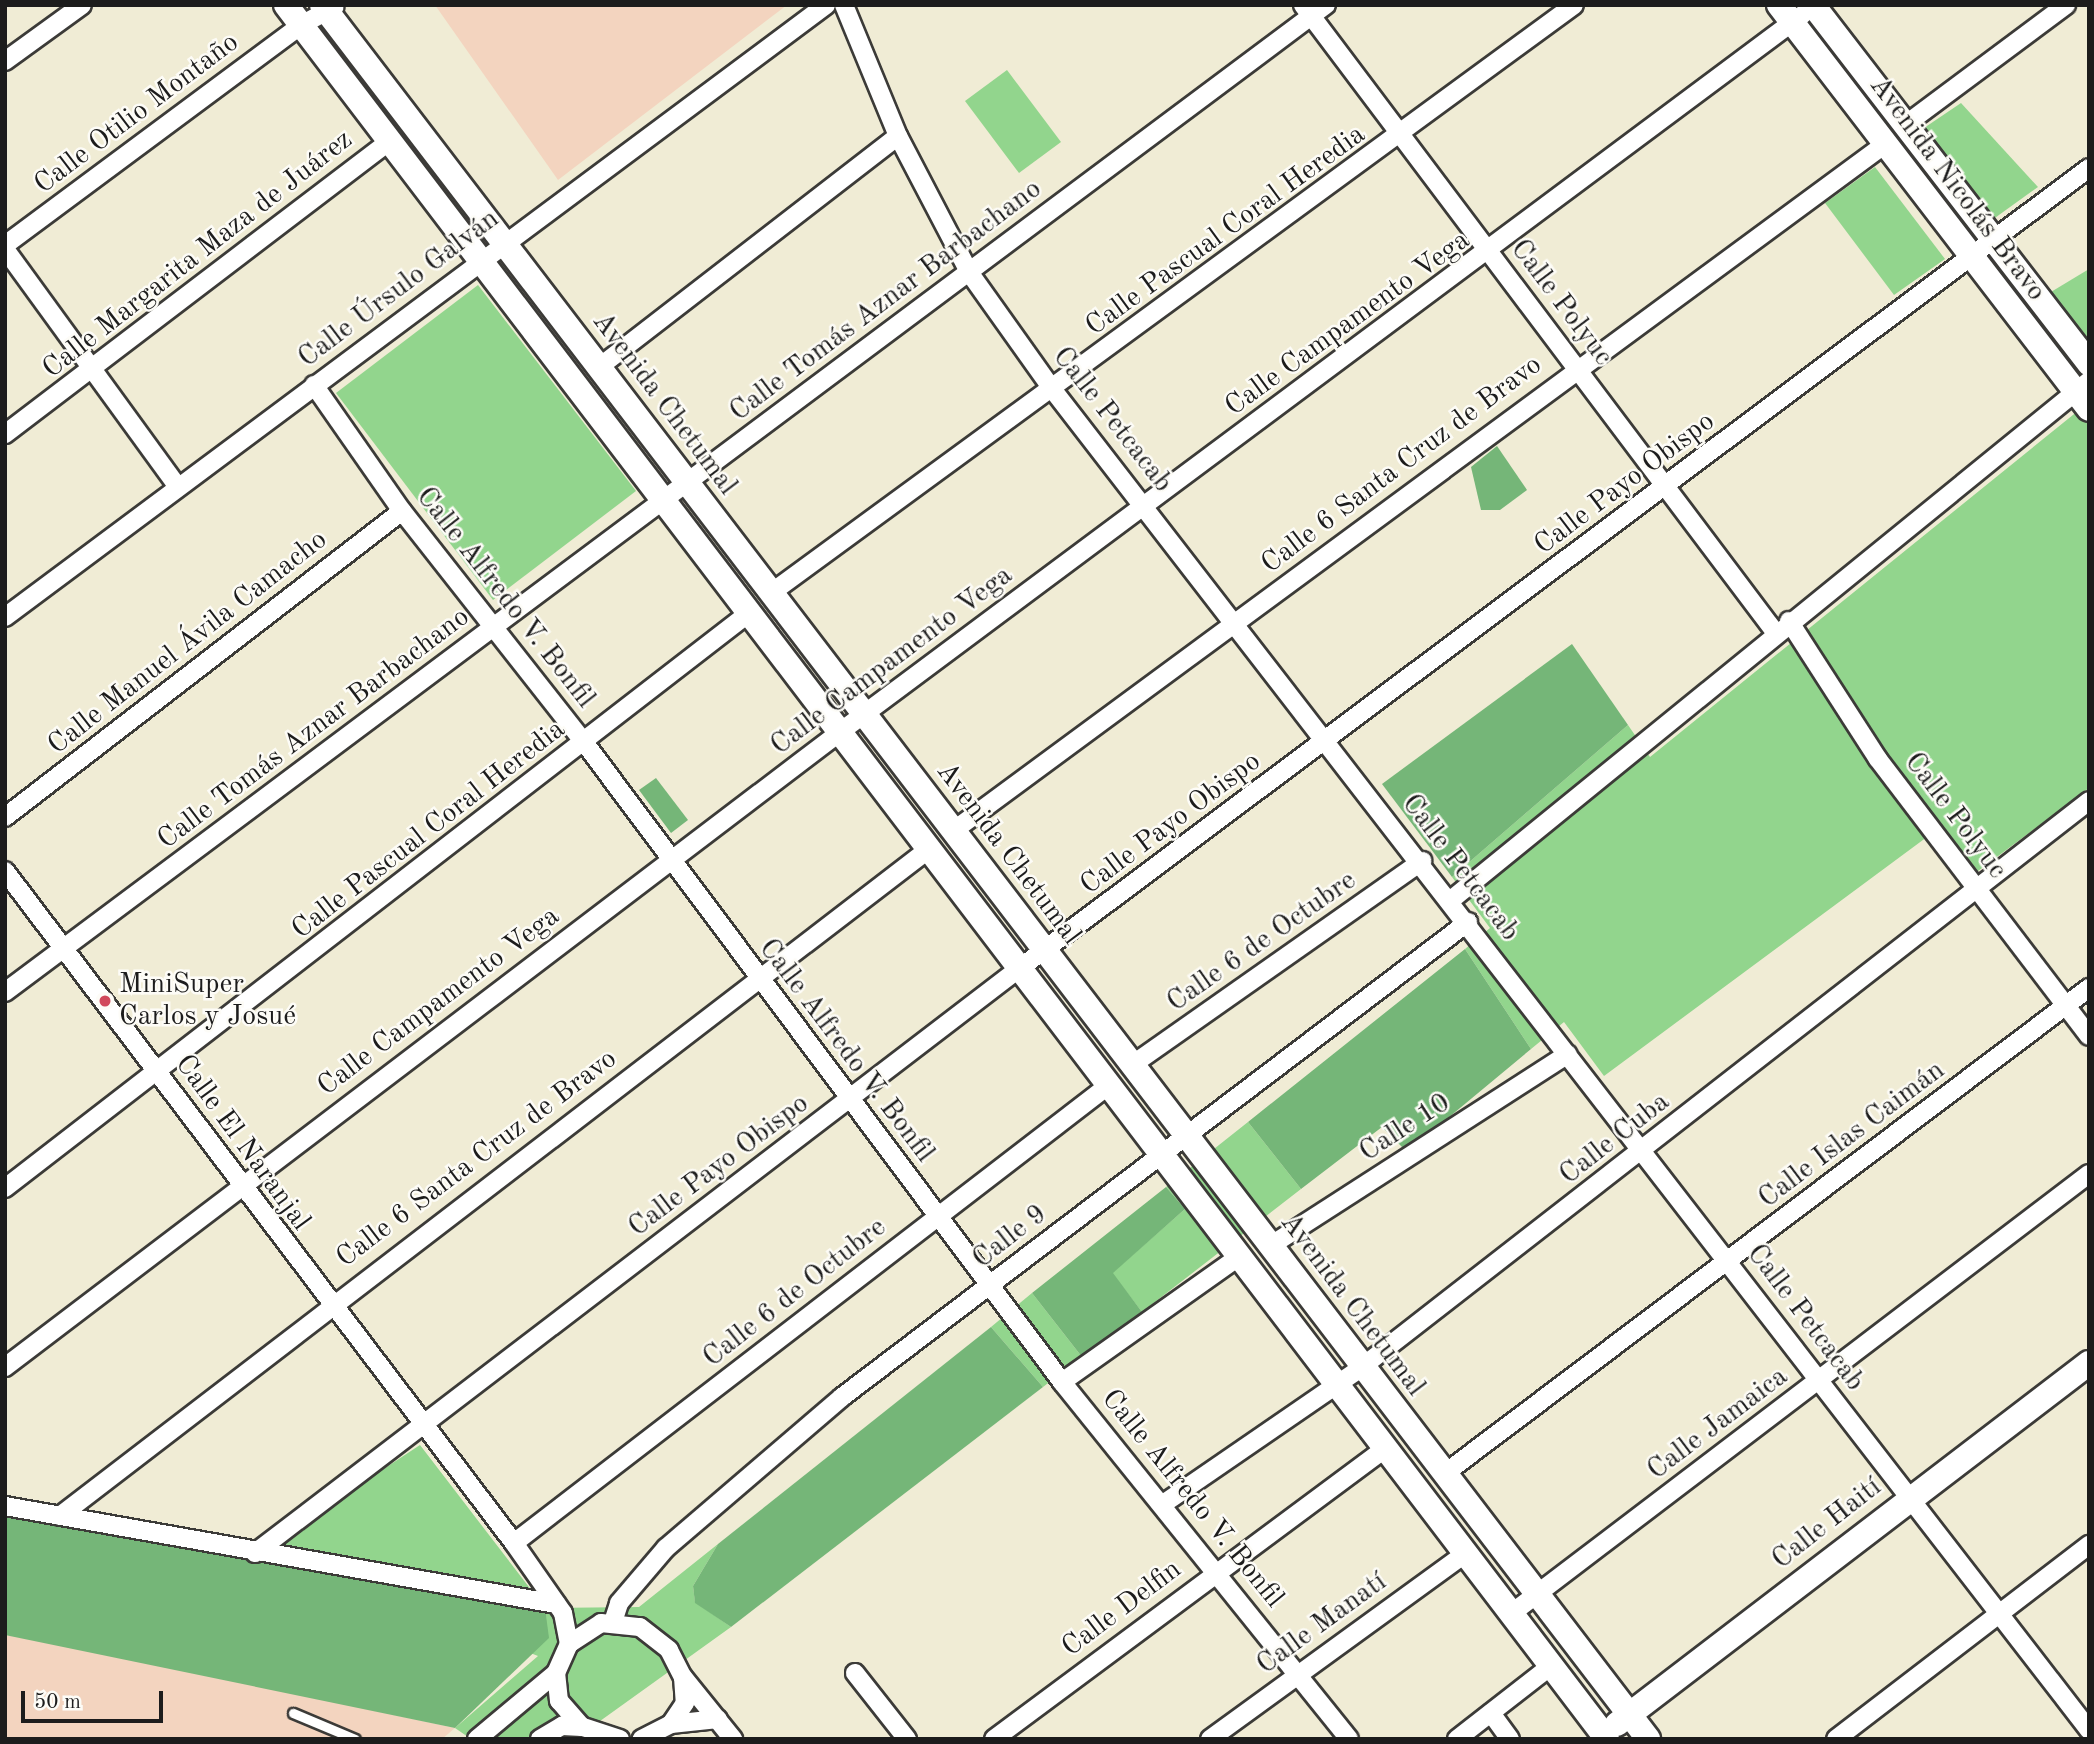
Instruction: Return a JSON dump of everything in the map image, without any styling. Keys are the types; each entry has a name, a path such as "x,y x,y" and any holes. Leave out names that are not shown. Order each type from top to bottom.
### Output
{"main road":[{"name":"Avenida Chetumal","path":"286,5 1606,1736"},
{"name":"Avenida Nicolás Bravo","path":"1815,6 2089,364"},
{"name":"Avenida Chetumal","path":"329,8 598,368 1648,1739"},
{"name":"Avenida Nicolás Bravo","path":"1785,14 1969,254 2084,394"},
{"name":"Calle Haití","path":"1606,1736 1629,1715 1909,1498 2089,1363"}],"street":[{"path":"5,61 82,5"},
{"name":"Calle Úrsulo Galván","path":"5,617 177,486 826,5"},
{"name":"Calle Petcacab","path":"844,5 898,136 969,272 1054,390 1237,620 1568,1054 1730,1261 1996,1617 2089,1730"},
{"name":"Calle Tomás Aznar Barbachano","path":"5,992 969,272 1307,11 1326,5"},
{"name":"Calle Pascual Coral Heredia","path":"771,593 1054,390 1574,5"},
{"path":"1905,125 2066,5"},
{"name":"Calle Campamento Vega","path":"5,1367 238,1185 840,732 1490,252 1785,14 1815,6"},
{"name":"Calle Otilio Montaño","path":"5,247 301,25 329,8"},
{"name":"Calle Polyuc","path":"1307,11 1665,488 1783,626 1878,759 2089,1036"},
{"path":"598,368 898,136"},
{"name":"Calle Margarita Maza de Juárez","path":"5,434 96,369 389,141"},
{"name":"Calle 6 Santa Cruz de Bravo","path":"953,831 1576,368 1885,144"},
{"name":"Calle Payo Obispo","path":"256,1553 1020,968 1665,488 1969,254 2089,168"},
{"path":"5,247 96,369 177,486"},
{"name":"Calle Alfredo V. Bonfil","path":"314,385 402,511 584,742 758,979 852,1098 1062,1382 1163,1504 1349,1739"},
{"path":"1451,900 1783,626 2084,394"},
{"name":"Calle Manuel Ávila Camacho","path":"5,817 402,511"},
{"name":"Calle Pascual Coral Heredia","path":"5,1188 749,613"},
{"name":"Calle Cuba","path":"1163,1504 1362,1367 1643,1151 2089,801"},
{"name":"Calle 6 Santa Cruz de Bravo","path":"60,1516 329,1306 929,849"},
{"name":"Calle 6 de Octubre","path":"1132,1065 1422,861"},
{"name":"Calle El Naranjal","path":"5,871 157,1070 238,1185 329,1306 425,1421 559,1608"},
{"name":"Calle 9","path":"607,1623 619,1603 666,1548 842,1397 990,1286 1160,1151 1468,922"},
{"name":"Calle Islas Caimán","path":"1444,1474 2089,988"},
{"name":"Calle 10","path":"1270,1246 1568,1054"},
{"name":"Calle 6 de Octubre","path":"514,1543 1109,1085"},
{"name":"Calle Jamaica","path":"1512,1614 2089,1174"},
{"path":"1062,1382 1240,1256"},
{"name":"Calle Delfin","path":"993,1739 1216,1570 1386,1448"},
{"path":"5,1506 559,1608 607,1623 640,1627 669,1650 683,1677 733,1739"},
{"path":"1836,1739 2089,1545"},
{"name":"Calle Manatí","path":"1210,1739 1466,1553"},
{"path":"559,1608 569,1644"},
{"path":"477,1739 556,1673 569,1644 607,1623"},
{"path":"1457,1739 1552,1665"},
{"path":"556,1673 559,1701 582,1727"},
{"path":"855,1673 907,1739"},
{"path":"671,1724 685,1703 683,1677"},
{"path":"1490,1713 1510,1739"},
{"path":"642,1739 671,1724 718,1719"},
{"path":"540,1739 562,1726 582,1727 620,1739"},
{"path":"2077,1739 2089,1730"}],"lane":[{"path":"293,1713 355,1739"}],"shaded area":[{"path":"435,5 787,5 558,180"},
{"path":"5,1635 39,1639 455,1728 442,1739 5,1739"}],"green space":[{"path":"1007,70 1061,142 1019,173 965,101"},
{"path":"1961,103 2038,187 1992,220 1921,130"},
{"path":"1875,167 1945,259 1894,295 1825,203"},
{"path":"2089,269 2089,361 2036,301"},
{"path":"478,285 636,491 493,600 336,393"},
{"path":"2089,402 2089,788 1970,877 1931,834 1604,1076 1564,1022 1531,1049 1465,949 1490,928 1452,877 1628,725 1650,757"},
{"path":"1497,446 1527,490 1500,510 1481,510 1471,467"},
{"path":"1572,644 1628,725 1452,877 1382,784"},
{"path":"656,778 688,820 671,833 639,790"},
{"path":"1465,949 1531,1049 1407,1152 1382,1127 1301,1189 1248,1122"},
{"path":"1248,1122 1301,1189 1142,1312 1112,1273 1185,1209 1166,1187"},
{"path":"1166,1187 1185,1209 1113,1273 1142,1312 1082,1357 1032,1293"},
{"path":"1032,1293 1082,1357 1043,1387 991,1327"},
{"path":"991,1327 1043,1387 731,1627 695,1603 693,1586 718,1544"},
{"path":"420,1445 545,1608 639,1607 718,1544 693,1586 695,1602 731,1627 575,1739 471,1739 455,1728 538,1656 262,1549"},
{"path":"5,1498 545,1608 549,1638 455,1728 5,1635"}],"place":[{"name":"MiniSuper Carlos y Josué","path":"105,1001"}]}
